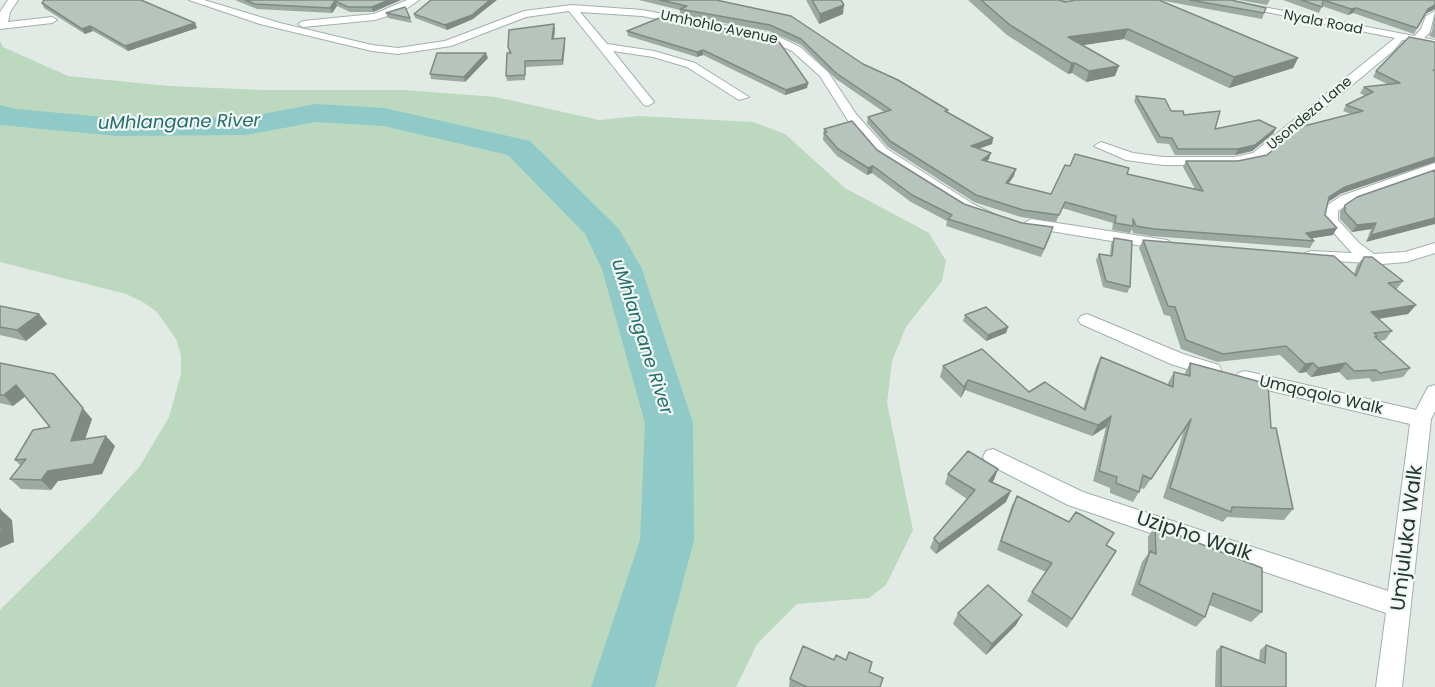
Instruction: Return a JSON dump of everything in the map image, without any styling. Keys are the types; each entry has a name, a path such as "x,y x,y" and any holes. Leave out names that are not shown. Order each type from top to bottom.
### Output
{"street":[{"path":"13,0 4,12 2,26 18,26 52,20"},
{"path":"194,0 264,22 313,24 358,20 393,11 414,0"},
{"name":"Nyala Road","path":"1212,0 1435,43"},
{"path":"572,8 648,102"},
{"name":"Umhohlo Avenue","path":"264,22 372,48 408,51 447,44 524,14 572,8 653,14 760,34 782,41 801,53 824,74 851,116 882,152 968,207 1001,219"},
{"path":"1416,40 1426,30 1430,18 1435,14"},
{"name":"Usondeza Lane","path":"1101,146 1131,157 1154,161 1235,161 1258,156 1389,49 1400,37"},
{"path":"605,47 654,54 691,65 743,97"},
{"path":"1371,259 1353,246 1335,227 1330,220 1331,209 1346,199 1435,167"},
{"path":"1020,223 1180,246"},
{"path":"1299,256 1371,259 1433,254"},
{"name":"Umqoqolo Walk","path":"1086,321 1169,356 1207,369 1421,419"},
{"name":"Umjuluka Walk","path":"1389,687 1421,419 1435,392"},
{"name":"Uzipho Walk","path":"993,456 1076,499 1399,606"}],"green space":[{"path":"0,41 3,47 68,76 169,86 263,90 405,90 496,97 599,120 639,116 753,122 785,134 845,188 929,233 946,261 942,281 906,327 892,361 887,403 913,530 886,585 869,598 797,604 757,644 736,687 0,687 0,610 91,520 140,466 169,417 181,374 181,355 176,339 157,312 143,302 126,294 0,262"}],"building":[{"path":"44,0 141,0 195,23 125,46 90,26 82,29 42,3"},
{"path":"245,0 389,0 372,7 348,7 335,1 330,8 255,4"},
{"path":"431,0 490,0 472,15 445,25 414,14"},
{"path":"660,0 716,0 791,16 863,64 898,80 948,110 945,111 993,138 971,146 991,153 982,160 1016,169 1006,183 1051,194 1065,165 1070,166 1075,154 1129,168 1127,174 1203,191 1186,161 1238,161 1267,155 1300,127 1363,111 1346,105 1373,92 1364,87 1400,83 1376,71 1409,37 1435,42 1435,157 1345,187 1329,197 1325,215 1337,228 1306,233 1314,241 1154,229 1136,226 1133,219 1133,226 1115,223 1116,216 1065,202 1059,215 1023,210 976,195 890,141 868,117 891,110 836,73 801,39 770,25 680,9 687,6"},
{"path":"812,0 841,0 844,5 820,14"},
{"path":"981,0 1059,0 1065,2 1159,0 1298,58 1234,77 1128,29 1068,37 1119,66 1089,71 1071,63 1010,25"},
{"path":"1190,0 1231,0 1266,8 1264,13"},
{"path":"1301,0 1323,0 1322,7"},
{"path":"1323,0 1435,0 1435,5 1428,9 1417,28"},
{"path":"405,7 410,18 386,13"},
{"path":"662,17 766,36 779,42 808,83 786,90 703,50 697,52 627,31"},
{"path":"554,24 552,39 565,38 562,60 525,61 525,75 506,76 507,53 511,53 508,47 509,30"},
{"path":"437,53 486,53 464,77 430,74"},
{"path":"1136,96 1165,99 1171,111 1183,111 1184,115 1220,111 1215,129 1259,120 1276,128 1255,145 1238,149 1178,149 1172,138 1160,137"},
{"path":"852,121 877,150 964,204 1022,223 1053,227 1044,249 948,219 952,215 912,195 873,166 868,168 838,149 824,133 827,132 824,129"},
{"path":"1435,170 1435,218 1371,235 1376,223 1357,225 1345,212 1345,205 1357,197"},
{"path":"1114,238 1132,241 1130,287 1106,281 1099,254 1112,256"},
{"path":"1143,240 1334,256 1356,276 1364,257 1372,257 1403,281 1388,283 1416,305 1371,312 1392,331 1374,333 1377,336 1375,337 1410,368 1380,373 1376,370 1354,371 1346,363 1318,368 1313,363 1305,364 1286,346 1223,354 1186,340 1175,307 1168,306"},
{"path":"0,306 39,314 17,330 0,327"},
{"path":"986,307 1008,327 988,335 965,315"},
{"path":"982,349 1029,392 1045,382 1085,410 1101,357 1173,387 1174,372 1190,376 1190,363 1268,384 1271,428 1276,428 1293,509 1232,507 1231,512 1170,488 1191,419 1151,479 1143,475 1139,492 1116,483 1117,477 1099,471 1111,416 1098,425 968,380 964,387 943,366"},
{"path":"0,363 54,374 83,408 71,441 106,436 93,464 48,471 41,480 10,479 26,459 15,460 33,430 50,427 16,385 4,395 0,395"},
{"path":"968,451 998,469 989,481 1011,491 939,544 934,538 975,490 948,474"},
{"path":"1017,496 1069,522 1076,512 1114,533 1106,545 1116,551 1072,619 1032,592 1052,563 1001,541"},
{"path":"0,509 2,532 0,532"},
{"path":"1155,526 1262,568 1262,612 1213,593 1205,617 1139,584 1150,551 1156,554"},
{"path":"988,585 1022,615 992,644 958,613"},
{"path":"1266,645 1286,653 1286,687 1221,687 1221,646 1265,663"},
{"path":"803,646 834,660 836,655 846,660 849,652 872,662 869,672 883,678 880,687 807,687 790,679"}],"waterway":[{"name":"uMhlangane River","path":"0,114 9,118 117,127 246,126 316,113 384,117 519,148 601,229 622,269 669,423 667,540 623,687"}]}
